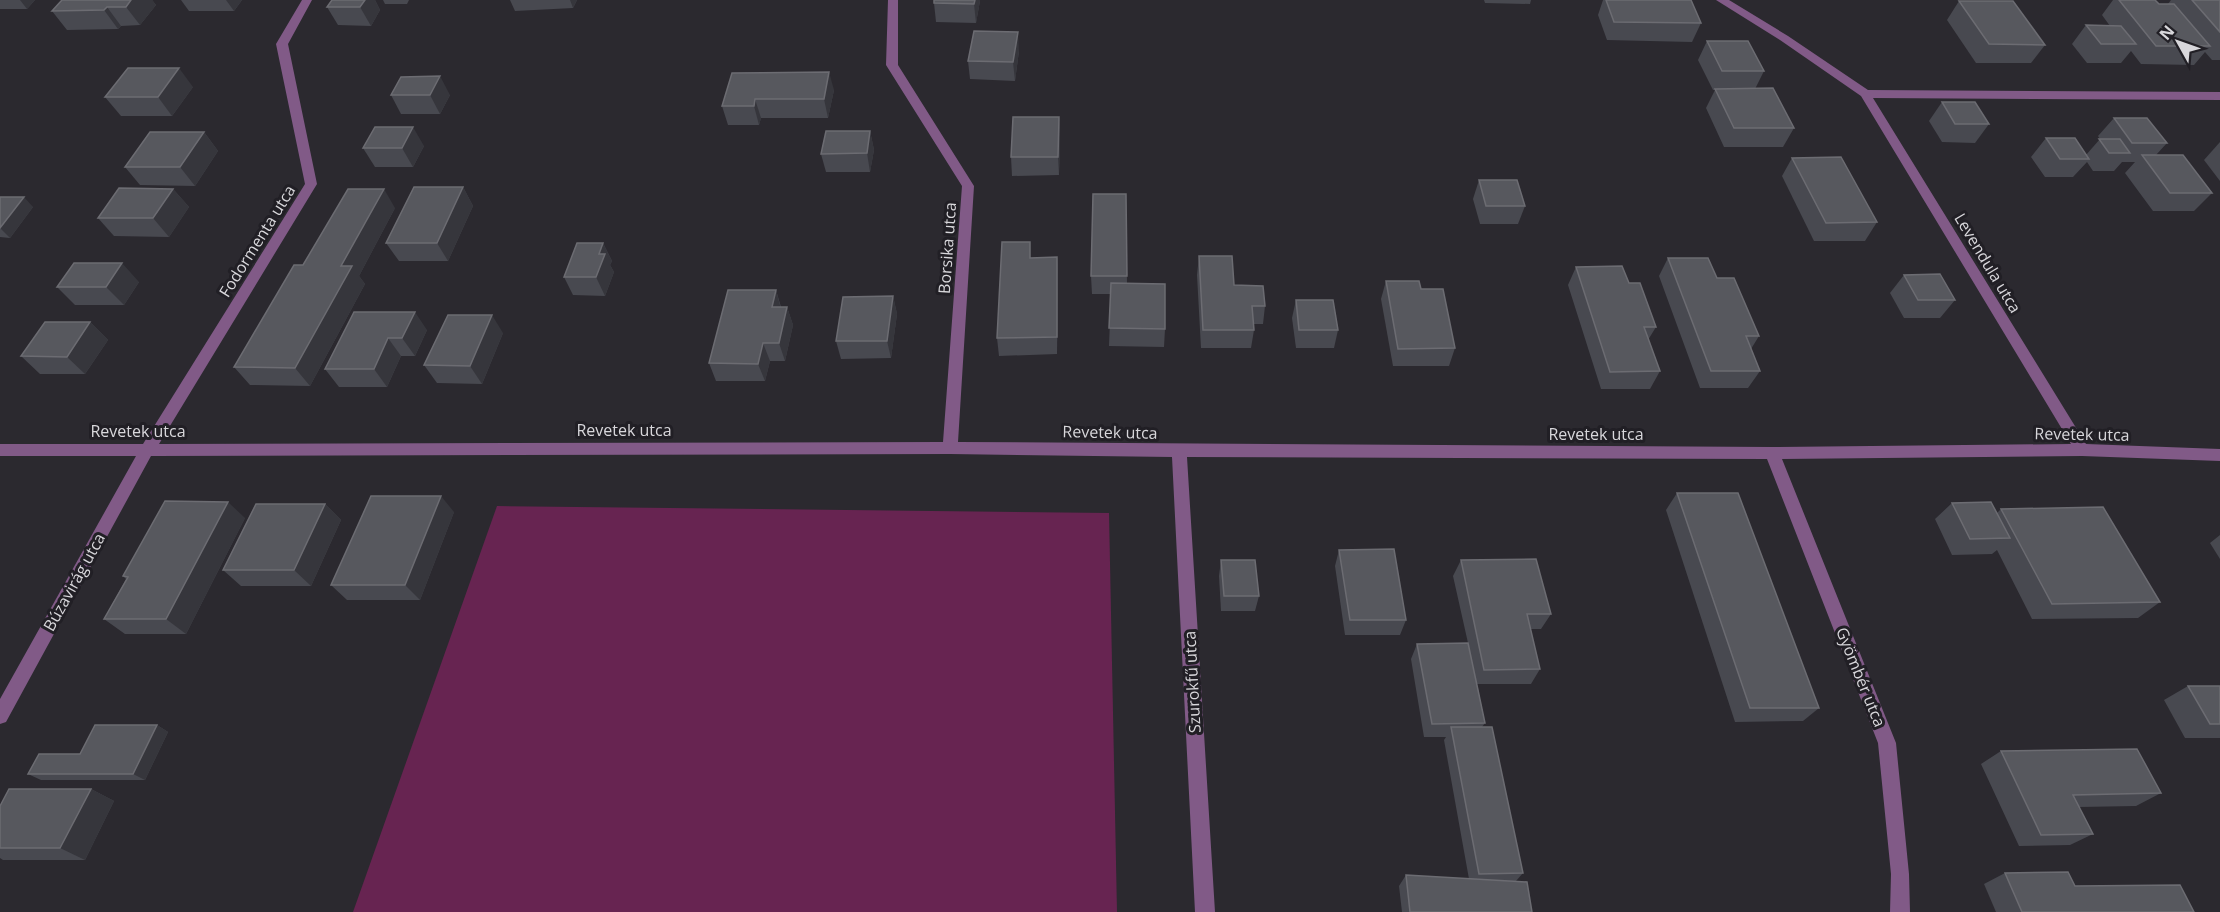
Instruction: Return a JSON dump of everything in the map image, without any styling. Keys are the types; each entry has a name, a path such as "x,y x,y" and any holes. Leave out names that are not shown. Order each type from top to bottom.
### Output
{"street":[{"name":"Fodormenta utca","path":"148,448 310,184 282,44 307,0"},
{"name":"Borsika utca","path":"893,0 892,65 968,186 950,448"},
{"name":"Levendula utca","path":"1721,0 1784,38 1865,94 2082,450"},
{"path":"1865,94 2220,96"},
{"name":"Búzavirág utca","path":"0,716 148,448"},
{"name":"Revetek utca","path":"0,450 950,448 1772,453 2082,450 2220,455"},
{"name":"Szurokfű utca","path":"1179,451 1205,912"},
{"name":"Gyömbér utca","path":"1772,453 1887,743 1900,874 1900,912"}],"shaded area":[{"path":"497,506 1109,513 1117,912 353,912"}],"building":[{"path":"62,0 131,0 126,7 107,7 104,10 52,11"},
{"path":"332,0 365,0 360,7 327,7"},
{"path":"934,0 975,0 974,4 934,3"},
{"path":"1606,0 1691,0 1701,23 1614,22"},
{"path":"2119,0 2155,0 2159,4 2174,4 2210,46 2156,46"},
{"path":"2192,0 2220,0 2220,32"},
{"path":"1959,1 2013,1 2045,45 1989,44"},
{"path":"2086,25 2121,26 2136,44 2101,44"},
{"path":"974,31 1018,32 1013,62 968,61"},
{"path":"1707,41 1748,41 1764,71 1722,71"},
{"path":"128,68 179,68 158,97 105,97"},
{"path":"829,72 824,99 755,99 754,106 722,106 732,73"},
{"path":"440,76 430,95 391,95 401,77"},
{"path":"1773,88 1794,128 1734,128 1715,89"},
{"path":"1942,102 1975,102 1989,124 1955,124"},
{"path":"1013,117 1059,117 1058,157 1011,157"},
{"path":"2114,118 2147,118 2167,143 2132,143"},
{"path":"375,127 413,127 402,148 363,148"},
{"path":"826,131 870,131 867,153 821,154"},
{"path":"150,132 204,132 180,167 125,167"},
{"path":"2046,138 2075,138 2089,159 2060,159"},
{"path":"2099,139 2120,139 2130,153 2109,153"},
{"path":"2142,155 2183,155 2212,193 2170,193"},
{"path":"1841,157 1877,222 1826,223 1792,158"},
{"path":"1479,180 1517,180 1525,206 1486,206"},
{"path":"414,187 463,187 437,243 386,243"},
{"path":"119,188 173,189 153,218 98,218"},
{"path":"348,189 384,189 341,266 352,266 295,368 234,367 294,265 303,265"},
{"path":"1093,194 1126,194 1127,276 1091,276"},
{"path":"0,197 24,197 0,228"},
{"path":"1002,242 1030,242 1030,258 1057,257 1057,337 997,338"},
{"path":"577,243 603,243 599,254 605,254 596,277 564,277"},
{"path":"1199,256 1232,256 1234,285 1263,286 1265,306 1252,306 1254,330 1203,330"},
{"path":"1668,258 1708,258 1717,278 1734,278 1759,336 1746,336 1760,371 1711,371"},
{"path":"74,263 122,263 106,287 57,287"},
{"path":"1622,266 1629,283 1640,283 1656,327 1644,327 1660,371 1610,372 1576,267"},
{"path":"1940,274 1955,300 1918,300 1904,275"},
{"path":"1386,281 1419,281 1421,289 1443,289 1455,348 1398,349"},
{"path":"1111,283 1165,284 1165,329 1109,328"},
{"path":"728,290 776,290 772,307 787,307 779,343 763,343 758,364 709,363"},
{"path":"893,296 887,341 836,341 843,297"},
{"path":"1296,300 1333,300 1338,330 1299,330"},
{"path":"354,312 415,312 402,338 388,338 374,369 325,369"},
{"path":"448,315 492,315 470,366 424,365"},
{"path":"45,322 90,322 67,357 21,356"},
{"path":"1677,493 1738,493 1819,708 1750,708"},
{"path":"371,496 441,496 405,585 331,585"},
{"path":"165,501 228,502 166,619 104,619 128,577 123,576"},
{"path":"1991,502 2010,538 1970,539 1952,503"},
{"path":"256,504 325,504 294,570 223,570"},
{"path":"2103,507 2160,602 2052,604 2001,509"},
{"path":"1394,549 1406,620 1350,620 1339,550"},
{"path":"1536,559 1551,614 1527,614 1540,669 1484,670 1461,560"},
{"path":"1221,560 1255,560 1259,596 1224,596"},
{"path":"1468,643 1485,723 1432,724 1417,644"},
{"path":"2188,686 2220,686 2220,724 2210,724"},
{"path":"95,725 157,725 133,774 28,774 39,754 80,754"},
{"path":"1451,727 1492,727 1523,873 1479,874"},
{"path":"2137,749 2161,793 2073,795 2093,834 2041,835 2001,751"},
{"path":"9,789 91,789 60,848 0,848 0,806"},
{"path":"2068,872 2075,886 2180,885 2194,912 2022,912 2005,873"},
{"path":"1406,875 1527,882 1532,912 1410,912"}]}
